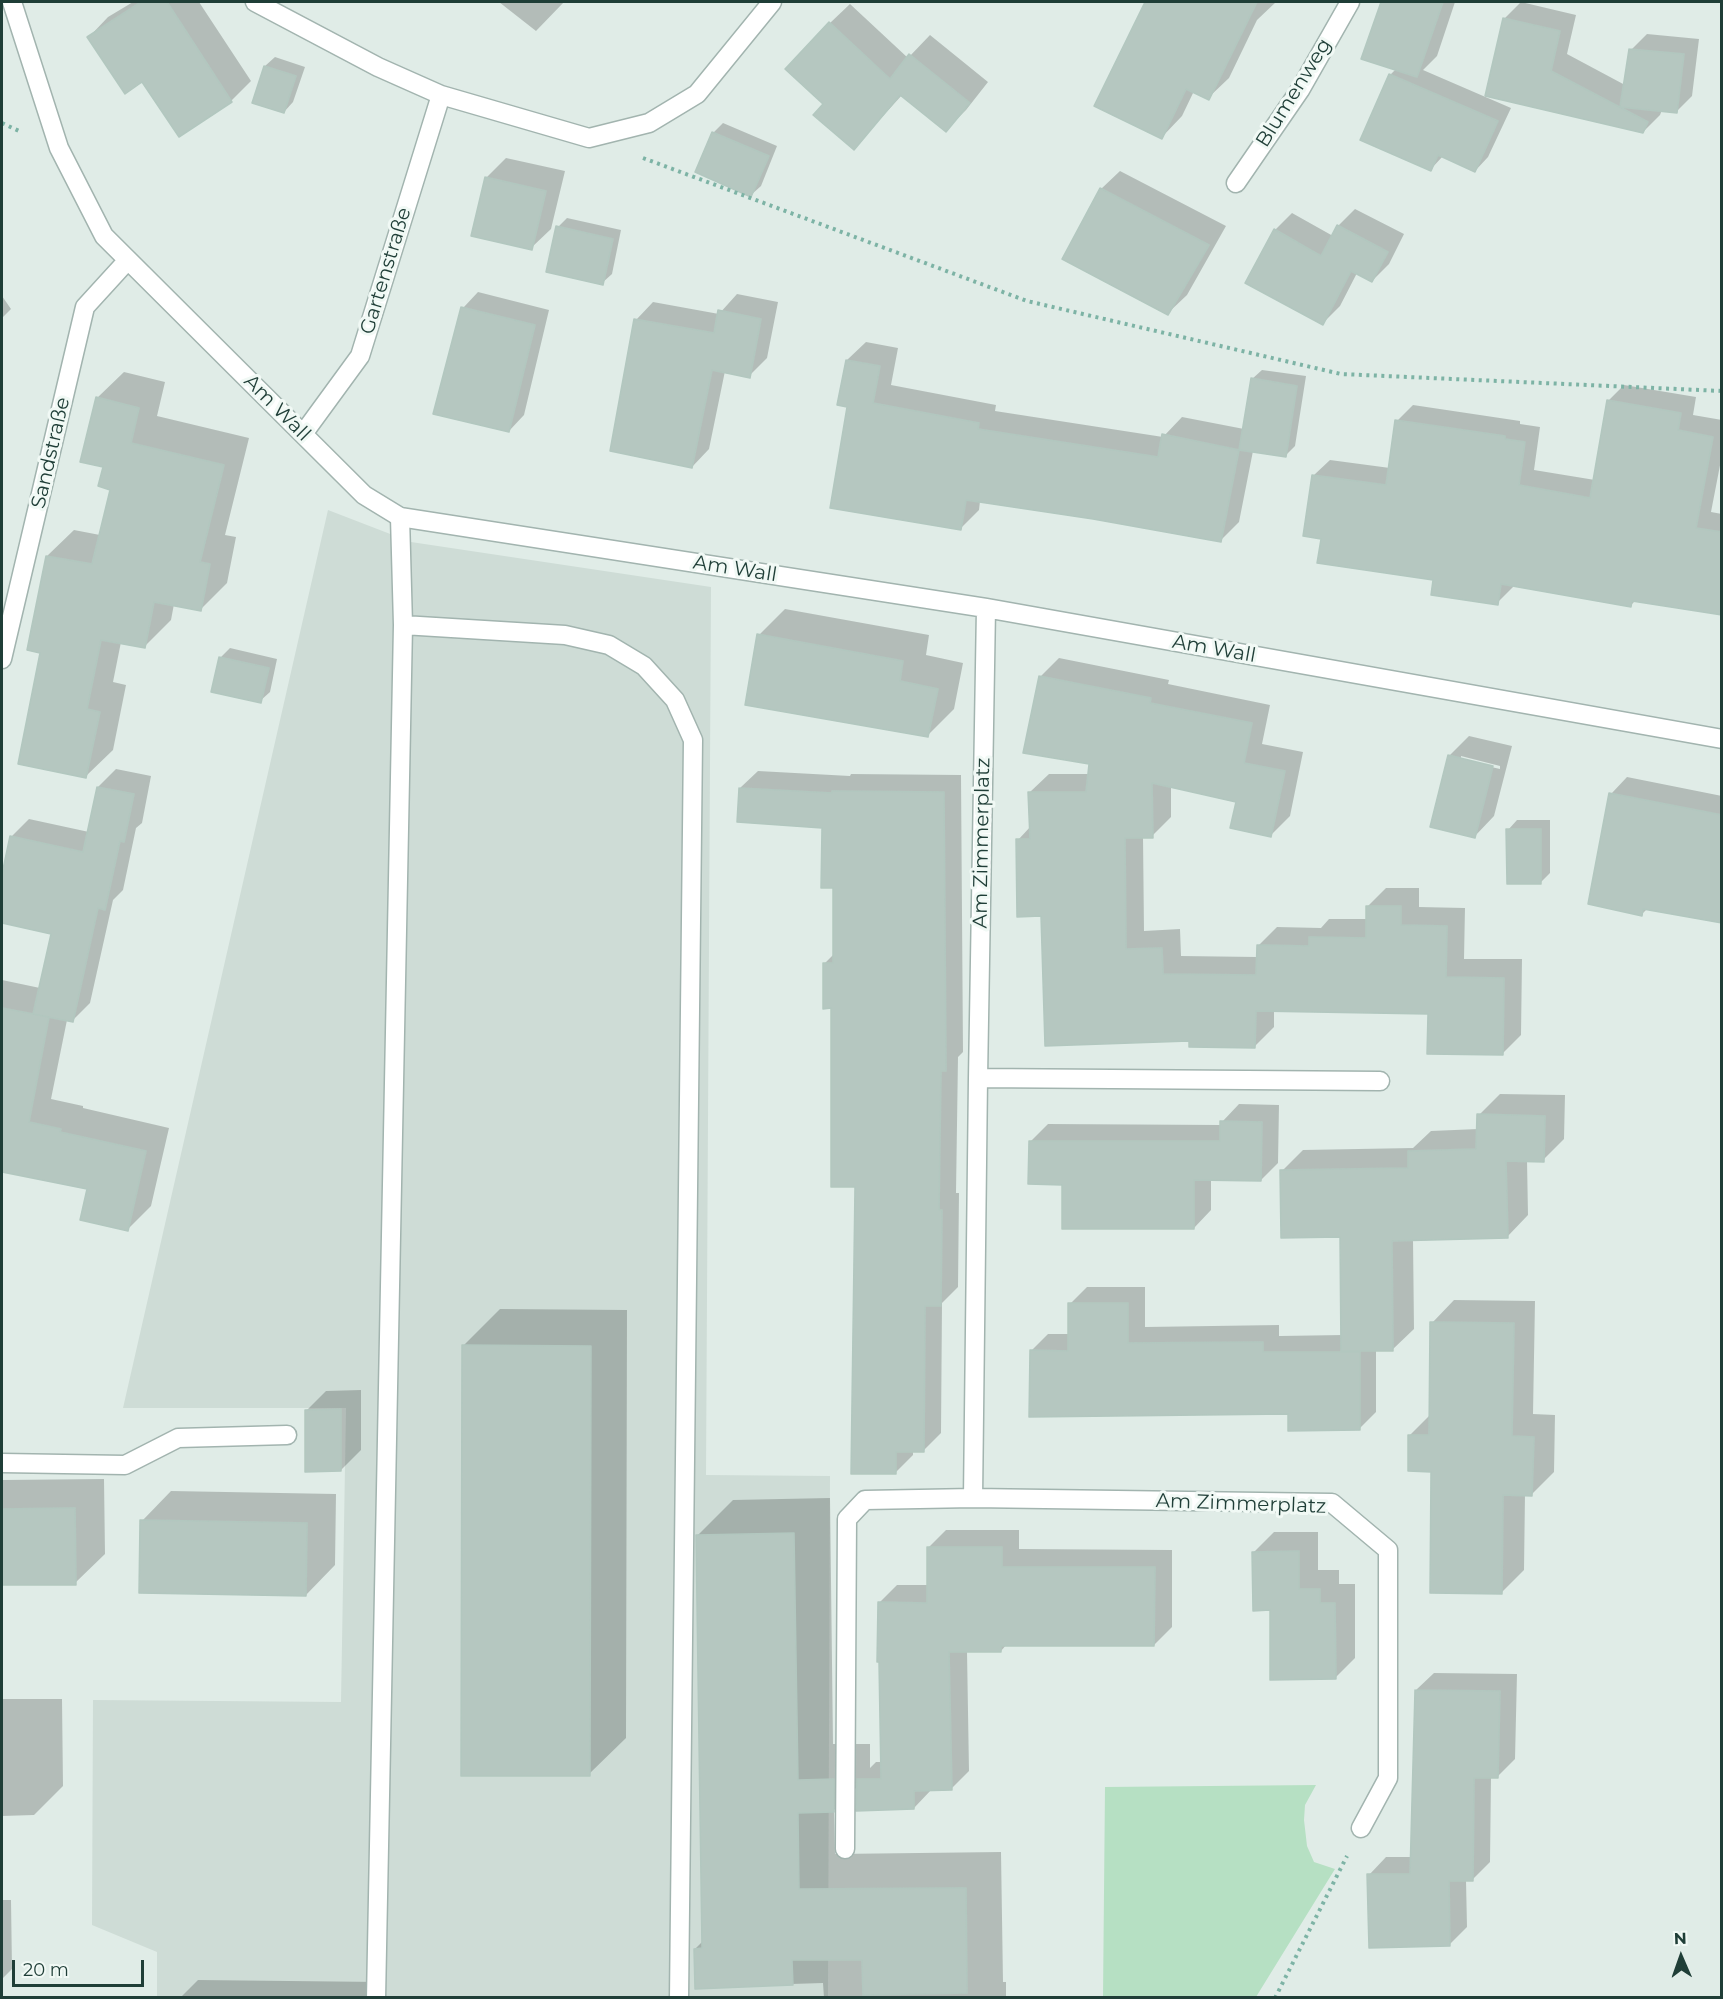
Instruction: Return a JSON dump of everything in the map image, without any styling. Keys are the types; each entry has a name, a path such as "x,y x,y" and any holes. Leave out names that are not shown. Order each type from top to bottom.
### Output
{"street":[{"name":"Am Wall","path":"12,2 58,148 105,236 127,261 363,495 400,517 986,608 1722,739"},
{"path":"255,2 378,67 441,95 589,138 649,123 697,94 772,2"},
{"name":"Blumenweg","path":"1236,183 1300,90 1350,2"},
{"name":"Gartenstraße","path":"303,434 360,356 441,95"},
{"name":"Sandstraße","path":"2,659 85,307 127,261"},
{"path":"376,1998 403,625 400,517"},
{"name":"Am Zimmerplatz","path":"973,1498 986,608"},
{"path":"403,625 565,635 609,645 644,666 675,700 693,740 679,1998"},
{"path":"978,1078 1380,1081"},
{"path":"2,1463 125,1465 178,1438 287,1435"},
{"name":"Am Zimmerplatz","path":"845,1849 847,1519 865,1500 973,1498 1332,1503 1388,1550 1388,1778 1361,1828"}],"path":[{"path":"589,138 1027,301 1341,374 1722,392"},
{"path":"1275,1998 1361,1828"}],"shaded area":[{"path":"328,510 411,542 711,587 706,1475 830,1476 828,1997 157,1997 157,1952 92,1925 93,1700 341,1702 346,1408 123,1408"}],"green space":[{"path":"1316,1785 1305,1805 1307,1846 1314,1862 1335,1869 1256,1997 1103,1997 1105,1787"}],"building":[{"path":"141,2 167,2 232,102 179,137 142,82 125,94 87,37"},
{"path":"1145,2 1257,2 1209,100 1186,89 1162,139 1094,106"},
{"path":"1381,2 1443,2 1417,77 1361,59"},
{"path":"1503,18 1560,31 1551,71 1648,122 1643,133 1485,96"},
{"path":"829,22 890,79 909,54 970,103 946,132 900,95 854,150 813,115 823,104 785,69"},
{"path":"1629,49 1684,54 1677,113 1620,107"},
{"path":"264,66 296,76 284,113 252,103"},
{"path":"1389,74 1498,121 1475,172 1438,155 1431,171 1360,140"},
{"path":"712,132 769,156 751,197 695,172"},
{"path":"485,177 546,191 532,250 471,236"},
{"path":"1100,188 1209,245 1168,315 1062,259"},
{"path":"1337,225 1388,252 1372,282 1351,271 1323,325 1245,283 1274,229 1321,256"},
{"path":"556,226 613,239 603,285 546,272"},
{"path":"461,307 535,325 509,432 433,414"},
{"path":"718,310 761,319 750,378 712,370 692,468 610,451 634,319 714,333"},
{"path":"846,360 880,366 873,403 979,423 978,429 1158,457 1162,434 1239,450 1221,542 1093,519 966,500 961,530 830,508 847,407 837,405"},
{"path":"1251,378 1297,386 1286,457 1239,450"},
{"path":"96,397 139,408 131,443 224,465 200,562 210,564 201,611 154,602 145,648 101,640 87,709 100,712 86,778 18,764 40,653 27,650 46,556 92,564 110,490 98,486 103,467 80,462"},
{"path":"1607,400 1681,413 1678,430 1713,437 1696,528 1722,532 1722,615 1632,601 1631,607 1501,584 1498,605 1431,595 1433,580 1317,563 1321,539 1303,536 1312,475 1386,485 1395,420 1505,436 1505,439 1525,442 1519,485 1590,498"},
{"path":"757,634 903,661 900,681 938,689 928,737 745,705"},
{"path":"219,657 269,668 261,703 211,692"},
{"path":"1039,676 1151,698 1150,703 1252,723 1244,763 1285,771 1271,837 1230,828 1236,802 1152,783 1153,838 1125,838 1126,949 1162,948 1163,974 1256,975 1257,945 1309,946 1309,937 1366,938 1366,906 1401,906 1401,925 1447,926 1446,977 1504,978 1503,1055 1427,1054 1428,1014 1256,1011 1255,1048 1189,1047 1189,1041 1045,1046 1041,916 1017,917 1016,839 1030,839 1028,792 1086,792 1089,764 1023,753"},
{"path":"1448,755 1493,766 1475,838 1430,827"},
{"path":"97,787 134,794 124,842 120,841 105,910 98,908 73,1022 33,1014 51,934 2,923 2,874 10,836 83,852"},
{"path":"739,788 832,793 832,791 944,792 946,1071 941,1071 939,1210 942,1210 941,1306 925,1306 924,1452 896,1452 896,1474 851,1474 855,1187 831,1187 831,1008 823,1009 823,963 833,963 833,888 821,888 822,828 737,822"},
{"path":"1609,793 1722,815 1722,923 1643,909 1642,916 1588,904"},
{"path":"1506,829 1541,829 1541,884 1507,884"},
{"path":"2,1008 49,1017 29,1122 61,1129 60,1132 146,1151 128,1231 80,1220 87,1189 2,1172"},
{"path":"1477,1114 1545,1116 1544,1162 1506,1161 1508,1238 1392,1241 1393,1351 1341,1351 1340,1237 1281,1238 1280,1170 1408,1168 1408,1151 1476,1149"},
{"path":"1220,1121 1262,1122 1261,1181 1194,1180 1194,1229 1062,1229 1062,1185 1028,1184 1029,1141 1220,1141"},
{"path":"1068,1303 1128,1303 1128,1343 1263,1342 1263,1352 1360,1352 1360,1430 1288,1431 1288,1414 1029,1417 1030,1350 1068,1351"},
{"path":"1430,1322 1514,1323 1512,1436 1534,1437 1532,1496 1503,1495 1502,1594 1430,1593 1431,1472 1408,1471 1408,1435 1429,1435"},
{"path":"462,1345 591,1346 590,1776 461,1776"},
{"path":"341,1409 341,1471 305,1472 305,1410"},
{"path":"75,1508 76,1585 2,1585 2,1509"},
{"path":"140,1520 307,1523 306,1596 139,1593"},
{"path":"794,1533 798,1780 834,1779 834,1812 798,1813 799,1889 966,1888 967,1993 863,1995 862,1960 792,1960 793,1985 695,1989 694,1949 702,1948 696,1535"},
{"path":"927,1547 1002,1547 1002,1567 1155,1567 1154,1646 1001,1646 1001,1652 949,1652 952,1790 914,1791 914,1809 856,1811 857,1779 881,1779 879,1662 877,1662 878,1602 927,1603"},
{"path":"1299,1551 1299,1589 1320,1589 1320,1603 1335,1603 1336,1679 1270,1680 1270,1610 1253,1611 1252,1552"},
{"path":"1415,1690 1500,1691 1498,1778 1474,1778 1473,1881 1449,1881 1450,1946 1369,1948 1367,1874 1410,1874"}]}
